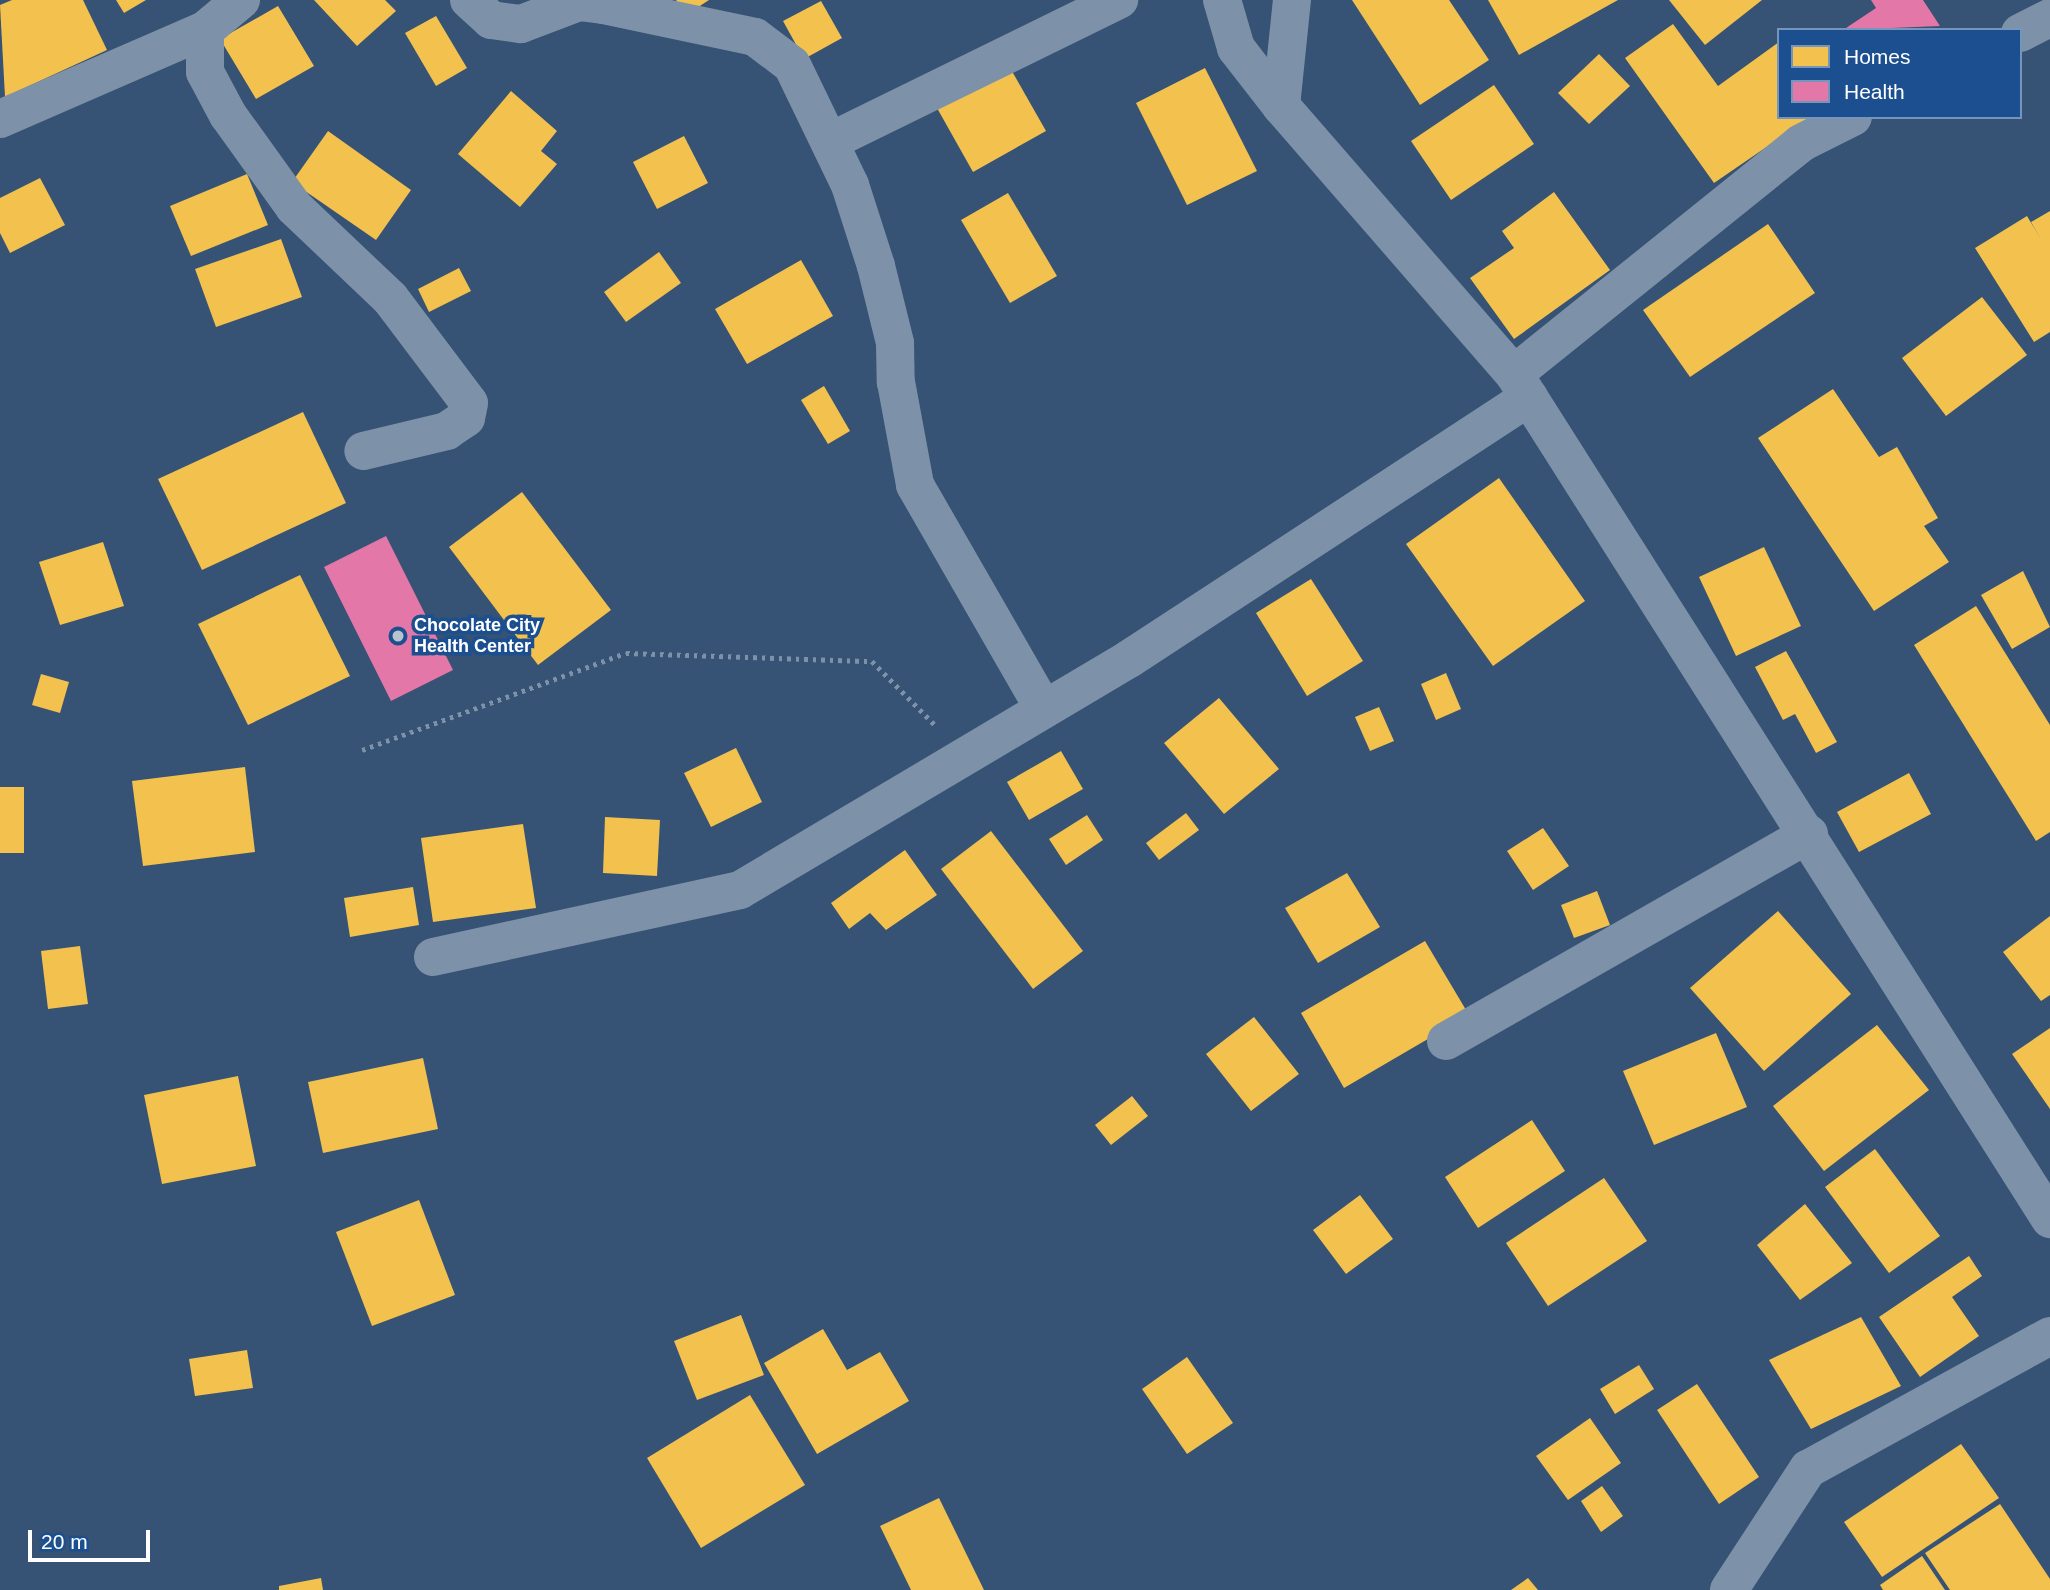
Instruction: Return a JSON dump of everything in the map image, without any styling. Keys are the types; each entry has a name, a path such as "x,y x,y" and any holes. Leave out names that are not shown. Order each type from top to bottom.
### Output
{"street":[{"path":"0,118 205,30 241,0"},
{"path":"469,0 491,20 521,24 581,1 755,37 792,65 831,141 876,266 895,343 895,382 915,485 1044,709"},
{"path":"831,141 1119,0"},
{"path":"1222,0 1236,48 1281,106 1522,385 1809,834 2050,1219"},
{"path":"1281,106 1292,0"},
{"path":"2022,32 2050,19"},
{"path":"205,30 205,72 259,164 320,236 390,298 470,403 466,418 447,431 363,451"},
{"path":"433,957 740,890 1044,709 1522,385 1801,143 1849,119"},
{"path":"1446,1041 1809,834"},
{"path":"1729,1590 1808,1469 2050,1336"}],"path":[{"path":"362,750 626,653 872,661 965,755"}],"building: Homes":[{"path":"12,0 83,0 107,50 5,97 0,5"},
{"path":"116,0 146,0 124,13"},
{"path":"314,0 385,0 396,11 357,46"},
{"path":"676,0 709,0 686,15"},
{"path":"1352,0 1449,0 1489,60 1420,105"},
{"path":"1488,0 1618,0 1519,55"},
{"path":"1669,0 1762,0 1705,45"},
{"path":"821,1 842,38 804,59 783,21"},
{"path":"278,6 314,66 256,99 220,39"},
{"path":"436,16 467,68 436,86 405,33"},
{"path":"1673,24 1718,86 1777,43 1777,119 1807,119 1714,183 1625,58"},
{"path":"1599,54 1630,86 1589,124 1558,93"},
{"path":"1009,66 1046,131 973,172 937,108"},
{"path":"1205,68 1257,171 1187,205 1136,103"},
{"path":"1494,85 1534,144 1451,200 1411,141"},
{"path":"511,91 557,131 541,151 557,164 520,207 458,154"},
{"path":"328,131 411,190 376,240 292,182"},
{"path":"684,136 708,183 657,209 633,162"},
{"path":"247,174 268,225 191,256 170,206"},
{"path":"40,178 65,225 10,253 0,233 0,198"},
{"path":"1554,192 1610,270 1514,339 1470,278 1514,248 1502,231"},
{"path":"1008,193 1057,276 1010,303 961,220"},
{"path":"2050,211 2050,332 2034,342 1975,248 2027,216 2042,241 2031,222"},
{"path":"1768,224 1815,293 1690,377 1643,310"},
{"path":"281,239 302,297 216,327 195,269"},
{"path":"659,252 681,283 626,322 604,292"},
{"path":"801,260 833,316 747,364 715,309"},
{"path":"459,268 471,291 429,312 418,289"},
{"path":"1982,297 2027,355 1946,416 1902,358"},
{"path":"824,386 850,431 828,444 801,400"},
{"path":"1833,389 1879,457 1897,447 1938,518 1924,526 1949,562 1874,611 1758,438"},
{"path":"303,412 346,503 202,570 158,479"},
{"path":"1499,478 1585,601 1493,666 1406,544"},
{"path":"522,492 611,610 538,665 449,547"},
{"path":"103,542 124,606 60,625 39,562"},
{"path":"1764,547 1801,626 1736,656 1699,577"},
{"path":"2023,571 2050,627 2012,649 1981,595"},
{"path":"300,575 350,676 248,725 198,624"},
{"path":"1311,579 1363,661 1307,696 1256,613"},
{"path":"1976,606 2050,725 2050,832 2036,841 1914,645"},
{"path":"1786,651 1837,742 1816,753 1795,714 1783,720 1755,667"},
{"path":"1446,673 1461,709 1436,720 1421,684"},
{"path":"41,674 69,682 60,713 32,705"},
{"path":"1219,698 1279,769 1224,814 1164,743"},
{"path":"1379,707 1394,741 1370,751 1355,717"},
{"path":"736,748 762,802 711,827 684,773"},
{"path":"1061,751 1083,789 1029,820 1007,782"},
{"path":"245,767 255,852 143,866 132,781"},
{"path":"1909,773 1931,814 1859,852 1837,812"},
{"path":"0,787 24,787 24,853 0,853"},
{"path":"1186,813 1199,830 1159,860 1146,843"},
{"path":"1087,815 1103,840 1066,865 1049,839"},
{"path":"605,817 660,820 657,876 603,873"},
{"path":"523,824 536,908 433,922 421,838"},
{"path":"1543,828 1569,866 1533,890 1507,851"},
{"path":"991,831 1083,951 1033,989 941,869"},
{"path":"905,850 937,895 886,930 870,913 849,929 831,903"},
{"path":"1347,873 1380,927 1318,963 1285,908"},
{"path":"413,887 419,925 350,937 344,898"},
{"path":"1597,891 1610,925 1574,938 1561,905"},
{"path":"1778,911 1851,994 1764,1071 1690,988"},
{"path":"2050,916 2050,995 2041,1001 2003,952"},
{"path":"1425,941 1469,1015 1344,1088 1301,1013"},
{"path":"80,946 88,1004 48,1009 41,951"},
{"path":"1254,1017 1299,1074 1251,1111 1206,1054"},
{"path":"1877,1025 1929,1090 1824,1171 1773,1106"},
{"path":"2050,1028 2050,1109 2012,1054"},
{"path":"1716,1033 1747,1107 1654,1145 1623,1071"},
{"path":"423,1058 438,1129 323,1153 308,1082"},
{"path":"238,1076 256,1166 162,1184 144,1095"},
{"path":"1132,1096 1148,1116 1111,1145 1095,1125"},
{"path":"1532,1120 1565,1171 1478,1228 1445,1177"},
{"path":"1875,1149 1940,1236 1889,1273 1825,1187"},
{"path":"1604,1178 1647,1241 1548,1306 1506,1243"},
{"path":"1360,1195 1393,1239 1346,1274 1313,1230"},
{"path":"419,1200 455,1295 372,1326 336,1232"},
{"path":"1805,1204 1852,1263 1800,1300 1757,1245"},
{"path":"1969,1256 1982,1276 1952,1297 1979,1336 1920,1377 1879,1317"},
{"path":"741,1315 764,1375 697,1400 674,1341"},
{"path":"1861,1317 1901,1386 1811,1429 1769,1360"},
{"path":"823,1329 847,1370 880,1352 909,1401 817,1454 764,1363"},
{"path":"247,1350 253,1388 195,1396 189,1359"},
{"path":"1187,1357 1233,1423 1187,1454 1142,1389"},
{"path":"1639,1365 1654,1389 1615,1414 1600,1389"},
{"path":"1697,1384 1759,1477 1719,1504 1657,1410"},
{"path":"750,1395 805,1485 701,1548 647,1458"},
{"path":"1590,1418 1621,1463 1568,1500 1536,1456"},
{"path":"1961,1444 1999,1498 1882,1577 1844,1522"},
{"path":"1602,1486 1623,1516 1601,1532 1581,1501"},
{"path":"939,1498 984,1590 911,1590 880,1526"},
{"path":"2000,1504 2050,1579 2050,1590 1950,1590 1925,1553"},
{"path":"1922,1556 1945,1590 1883,1590 1880,1585"},
{"path":"321,1578 323,1590 279,1590 279,1586"},
{"path":"1528,1578 1538,1590 1511,1590"}],"building: Health":[{"path":"1871,0 1923,0 1940,26 1846,28 1876,8"},
{"name":"Chocolate City Health Center","path":"386,536 453,670 391,701 324,567"}],"place":[{"name":"Chocolate City Health Center","path":"398,636"}]}
